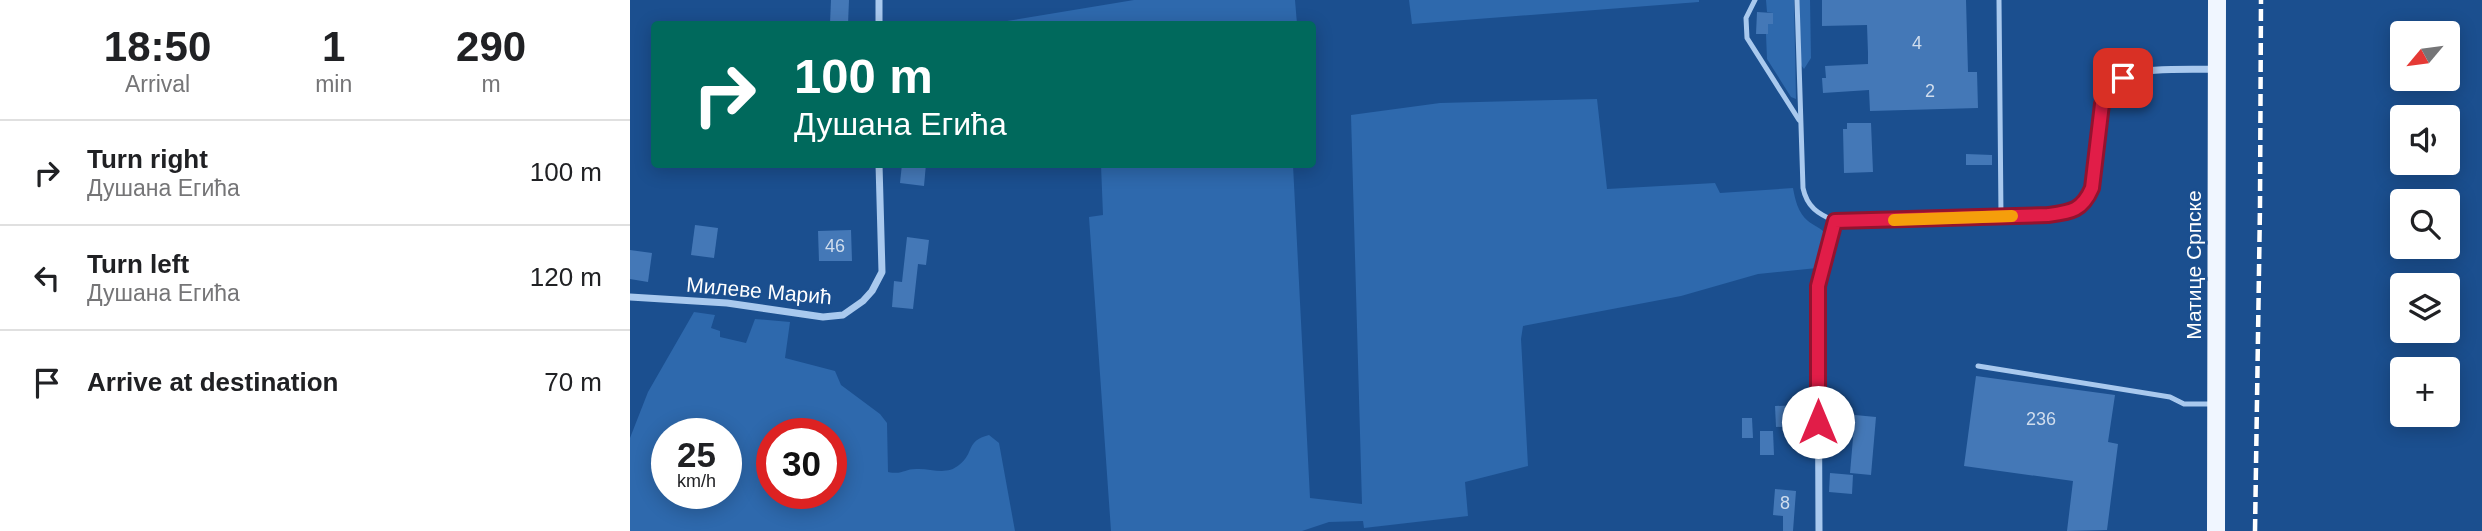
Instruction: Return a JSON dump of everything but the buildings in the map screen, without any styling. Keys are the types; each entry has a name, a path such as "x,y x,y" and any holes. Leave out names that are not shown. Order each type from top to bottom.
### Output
{"main road":[{"name":"Матице Српске","path":"2216,531 2217,0"}],"street":[{"path":"878,21 879,0"},
{"path":"1819,531 1818,286 1835,221 2001,216 2065,212 2077,208 2087,200 2092,188 2102,104 2108,93 2123,78 2136,73 2217,69"},
{"name":"Милеве Мaрић","path":"630,297 727,303 823,317 843,315 863,302 872,292 882,272 879,168"}],"lane":[{"path":"1755,0 1746,18 1747,38 1801,123"},
{"path":"1797,0 1805,197 1815,211 1835,221"},
{"path":"1999,0 2001,216"},
{"path":"1978,366 2170,397 2185,404 2216,404"}],"shaded area":[{"path":"1134,0 1295,0 1297,21 1007,21"},
{"path":"1409,0 1699,0 1699,2 1412,24"},
{"path":"1766,0 1794,0 1796,99 1791,97 1767,59 1766,34 1768,24 1773,24 1773,13 1767,12"},
{"path":"1799,0 1810,0 1811,58 1804,69 1801,65"},
{"path":"1597,99 1607,189 1715,183 1720,193 1793,188 1802,214 1824,232 1817,268 1758,274 1681,296 1523,326 1521,339 1528,466 1465,482 1468,516 1364,528 1363,521 1329,522 1302,531 1111,531 1089,217 1103,215 1101,168 1293,168 1310,498 1362,504 1351,115 1440,103"},
{"path":"694,312 715,315 711,328 720,331 720,337 746,343 755,319 790,322 785,358 835,371 841,385 880,414 887,423 888,472 949,470 964,461 973,444 981,438 989,435 999,443 1015,531 630,531 630,438 648,392"}],"railway":[{"path":"2255,531 2261,0"}],"slow traffic":[{"path":"1894,220 2012,216"}],"route":[{"path":"1818,422 1818,286 1835,221 2048,215 2077,208 2087,200 2092,188 2102,104 2114,85 2123,78"}]}
